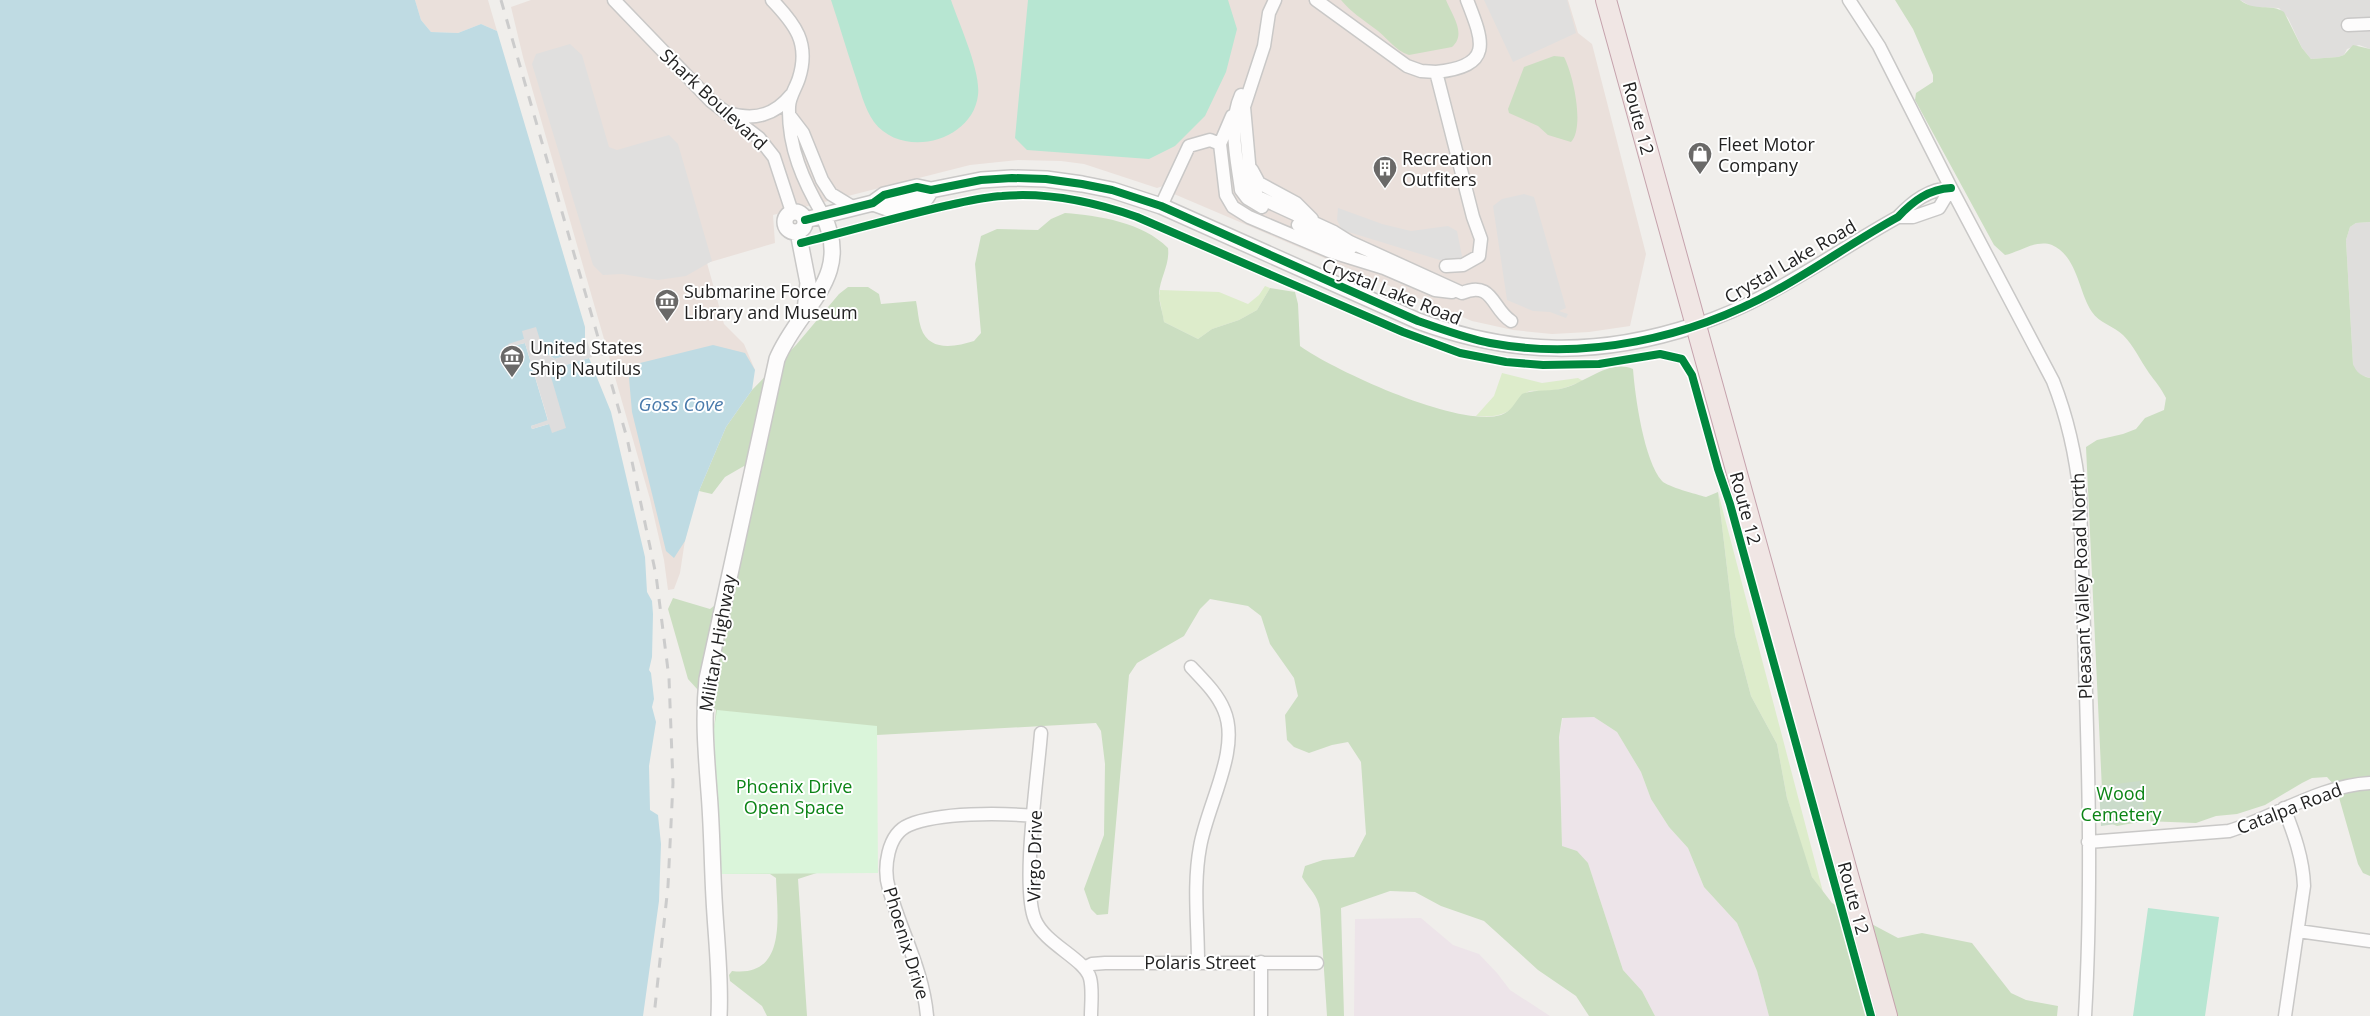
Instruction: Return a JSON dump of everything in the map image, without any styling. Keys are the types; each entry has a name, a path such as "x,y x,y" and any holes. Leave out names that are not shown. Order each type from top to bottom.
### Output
{"highway":[{"name":"Route 12","path":"1606,0 1886,1016"}],"street":[{"name":"Shark Boulevard","path":"614,0 711,101 759,138 774,157 792,212"},
{"path":"772,0 798,31 801,43 801,67 791,95 789,108 792,148 823,216"},
{"path":"1275,0 1269,13 1260,58 1244,107 1251,185 1258,197 1334,232 1350,242 1462,292"},
{"path":"1316,0 1407,66 1421,71 1436,72 1468,65 1478,54 1481,34 1467,0"},
{"name":"Pleasant Valley Road North","path":"1849,0 1879,46 1950,188 2053,382 2063,405 2074,444 2080,496 2088,842 2088,965 2085,1016"},
{"path":"2348,25 2370,24"},
{"path":"1260,58 1236,106 1220,144 1226,196 1230,204 1265,224 1329,251 1384,268 1435,290 1462,292 1474,289 1489,295 1494,299 1502,314 1511,321"},
{"path":"1436,72 1480,239 1479,256 1463,265 1446,266"},
{"path":"724,112 740,117 757,117 773,112 791,95"},
{"path":"1236,106 1233,122 1242,190 1247,198 1342,246 1440,286 1462,292"},
{"path":"790,116 803,133 822,180 831,194 854,208"},
{"path":"1228,124 1234,192 1238,202 1265,224"},
{"path":"1161,206 1189,146 1210,140 1220,144"},
{"name":"Crystal Lake Road","path":"802,226 823,216 873,204 884,195 917,187 931,190 981,180 1046,179 1112,190 1161,206 1418,321 1454,334 1490,343 1553,349 1591,348 1638,341 1725,316 1776,291 1898,217 1910,204 1936,189 1950,188"},
{"name":"Crystal Lake Road","path":"1898,217 1913,217 1939,208 1950,188"},
{"path":"792,212 786,216 785,224 790,231 802,226"},
{"name":"Military Highway","path":"718,1016 721,982 704,742 703,712 706,687 718,622 777,359 785,340 826,281 832,264 834,246 830,229 823,216"},
{"name":"Military Highway","path":"802,226 808,283 805,311"},
{"path":"1191,667 1212,689 1224,710 1230,742 1205,819 1199,848 1198,962"},
{"name":"Virgo Drive","path":"1041,733 1030,874 1035,919 1043,933 1084,968"},
{"name":"Catalpa Road","path":"2088,842 2229,831 2246,826 2307,798 2354,784 2370,782"},
{"path":"2284,808 2295,836 2304,869 2304,886 2298,931 2284,1016"},
{"name":"Phoenix Drive","path":"928,1016 925,991 919,970 889,889 886,872 888,855 895,837 908,825 946,817 1012,814 1034,816"},
{"path":"2298,931 2370,941"},
{"name":"Polaris Street","path":"1084,968 1092,964 1198,962 1317,963"},
{"path":"1261,962 1261,1016"},
{"path":"1084,968 1090,977 1091,1016"}],"shaded area":[{"path":"415,0 488,0 497,31 481,24 458,33 431,32 421,20"},
{"path":"531,0 1568,0 1578,33 1592,44 1646,254 1630,326 1589,332 1552,334 1513,330 1472,321 1174,194 1175,190 1163,186 1157,188 1084,164 1061,161 1018,160 970,165 773,215 775,243 707,263 724,324 744,344 755,370 708,450 685,540 680,573 674,589 668,590 664,560 650,499 523,57 511,7"},
{"path":"1484,0 1567,0 1576,33 1513,62"},
{"path":"2240,0 2370,0 2370,49 2359,45 2347,49 2344,55 2338,57 2311,59 2302,48 2288,18 2279,8 2252,7"},
{"path":"570,44 582,55 609,147 617,150 669,135 678,144 712,261 686,276 658,280 622,274 603,275 593,265 532,64 536,54"},
{"path":"1524,194 1534,197 1566,308 1559,311 1568,314 1566,318 1550,312 1533,311 1507,300 1493,206 1502,199"},
{"path":"1338,208 1382,224 1411,231 1448,226 1457,231 1463,261 1456,265 1342,230 1337,220"},
{"path":"2370,222 2370,378 2355,371 2353,364 2346,240 2350,227 2356,223"},
{"path":"1563,717 1594,717 1617,732 1641,772 1651,799 1669,827 1688,848 1704,887 1737,923 1757,971 1769,1016 1655,1016 1642,991 1623,970 1588,863 1562,846 1559,737"},
{"path":"1421,918 1453,945 1479,954 1510,990 1550,1016 1354,1016 1355,919"}],"green space":[{"path":"831,0 951,0 969,48 978,85 978,95 973,111 964,124 951,134 935,140 918,142 902,140 887,134 874,122 862,98"},
{"path":"1028,0 1228,0 1237,29 1226,72 1205,116 1175,146 1149,159 1027,150 1015,138"},
{"path":"1341,0 1446,0 1457,24 1458,36 1456,42 1452,47 1409,55 1395,47"},
{"path":"1895,0 2240,0 2251,6 2274,8 2284,12 2302,48 2311,59 2344,55 2353,45 2370,49 2370,222 2356,223 2350,227 2346,240 2353,364 2359,373 2370,378 2370,876 2363,873 2358,864 2336,787 2327,777 2312,778 2265,805 2237,814 2216,816 2196,823 2145,821 2117,826 2110,823 2102,790 2086,447 2097,440 2136,429 2145,418 2164,410 2166,398 2127,339 2092,312 2087,304 2077,275 2061,250 2052,245 2040,244 2005,255 1994,245 1915,100 1916,93 1933,82 1933,75 1913,29"},
{"path":"1554,56 1564,57 1574,87 1577,125 1571,142 1548,135 1538,126 1509,113 1508,109 1524,67"},
{"path":"1065,213 1092,216 1133,226 1158,239 1168,248 1168,260 1159,294 1164,322 1198,339 1212,329 1239,320 1257,310 1270,288 1295,292 1298,304 1300,346 1340,369 1398,395 1457,413 1482,417 1501,415 1511,409 1522,394 1564,388 1598,372 1615,367 1633,369 1638,411 1645,444 1650,459 1662,481 1676,488 1706,497 1718,492 1735,635 1751,696 1777,744 1787,798 1812,877 1832,903 1898,938 1922,933 1972,943 2011,993 2026,1000 2058,1006 2057,1016 1769,1016 1757,971 1737,923 1704,887 1688,848 1669,827 1651,799 1641,772 1617,732 1594,717 1562,718 1559,737 1562,846 1577,851 1588,863 1623,970 1642,991 1655,1016 1589,1016 1576,996 1538,970 1484,921 1441,906 1415,892 1390,891 1341,908 1344,1016 1327,1016 1320,909 1315,896 1302,877 1305,866 1323,860 1354,857 1366,834 1361,762 1348,742 1309,753 1294,747 1287,740 1285,715 1298,696 1294,678 1270,644 1261,616 1248,606 1210,599 1200,609 1184,636 1137,663 1129,675 1108,914 1097,915 1091,909 1084,889 1104,835 1105,764 1101,731 1096,723 877,735 862,760 829,869 798,879 807,1016 767,1016 762,1006 730,981 729,975 732,971 750,970 763,964 771,954 777,925 776,878 770,874 723,874 719,776 714,729 716,710 688,679 668,609 673,598 710,609 730,594 755,480 744,466 725,477 712,494 699,491 726,427 752,390 796,345 839,294 848,287 868,287 879,294 881,304 916,301 921,328 925,336 936,344 951,346 974,341 981,333 975,264 981,236 997,229 1038,230 1051,219"},
{"path":"1265,286 1270,288 1257,310 1239,320 1212,329 1198,339 1164,322 1159,296 1160,290 1219,292 1248,304 1259,295"},
{"path":"1502,373 1542,383 1578,378 1583,381 1553,390 1530,391 1524,394 1513,407 1501,415 1476,416 1494,396"},
{"path":"1718,492 1823,892 1812,877 1803,851 1787,798 1777,744 1751,696 1735,635"},
{"name":"Phoenix Drive Open Space","path":"717,710 877,726 878,873 719,874 714,729"},
{"name":"Wood Cemetery","path":"2140,781 2145,820 2101,826 2099,786"},
{"path":"2148,908 2219,917 2205,1016 2133,1016"}],"water":[{"path":"0,0 415,0 421,20 431,32 458,33 481,24 497,31 585,327 585,341 576,344 579,352 555,359 524,339 509,347 525,343 548,421 531,426 532,429 549,424 549,370 589,358 611,412 645,557 647,592 652,601 652,657 649,670 654,699 652,707 656,722 649,766 650,810 658,815 661,844 659,901 643,1016 0,1016"},
{"name":"Goss Cove","path":"713,345 745,353 755,370 752,390 726,427 699,491 685,541 674,558 666,551 632,412 629,378 636,364"}],"pier":[{"path":"536,327 544,353 555,359 578,352 576,343 587,340 592,357 549,370 566,428 552,433 549,424 532,429 531,426 548,420 525,343 509,347 508,344 524,339 522,331"}],"railway":[{"path":"501,0 627,438 656,575 669,678 673,783 668,886 654,1016"}],"cycle path":[{"path":"805,220 873,203 884,195 917,187 931,190 981,180 1012,178 1046,179 1082,184 1112,190 1161,206 1418,321 1490,343 1526,348 1563,349 1600,347 1673,333 1742,307 1791,282 1898,217 1929,193 1951,188"},
{"path":"801,243 927,210 981,199 1019,195 1070,199 1137,217 1403,332 1460,353 1506,362 1543,365 1599,364 1660,354 1682,359 1692,375 1718,469 1730,504 1871,1016"}],"place":[{"name":"Fleet Motor Company","path":"1700,175"},
{"name":"Recreation Outfiters","path":"1385,189"},
{"name":"Submarine Force Library and Museum","path":"667,322"},
{"name":"United States Ship Nautilus","path":"512,378"}]}
